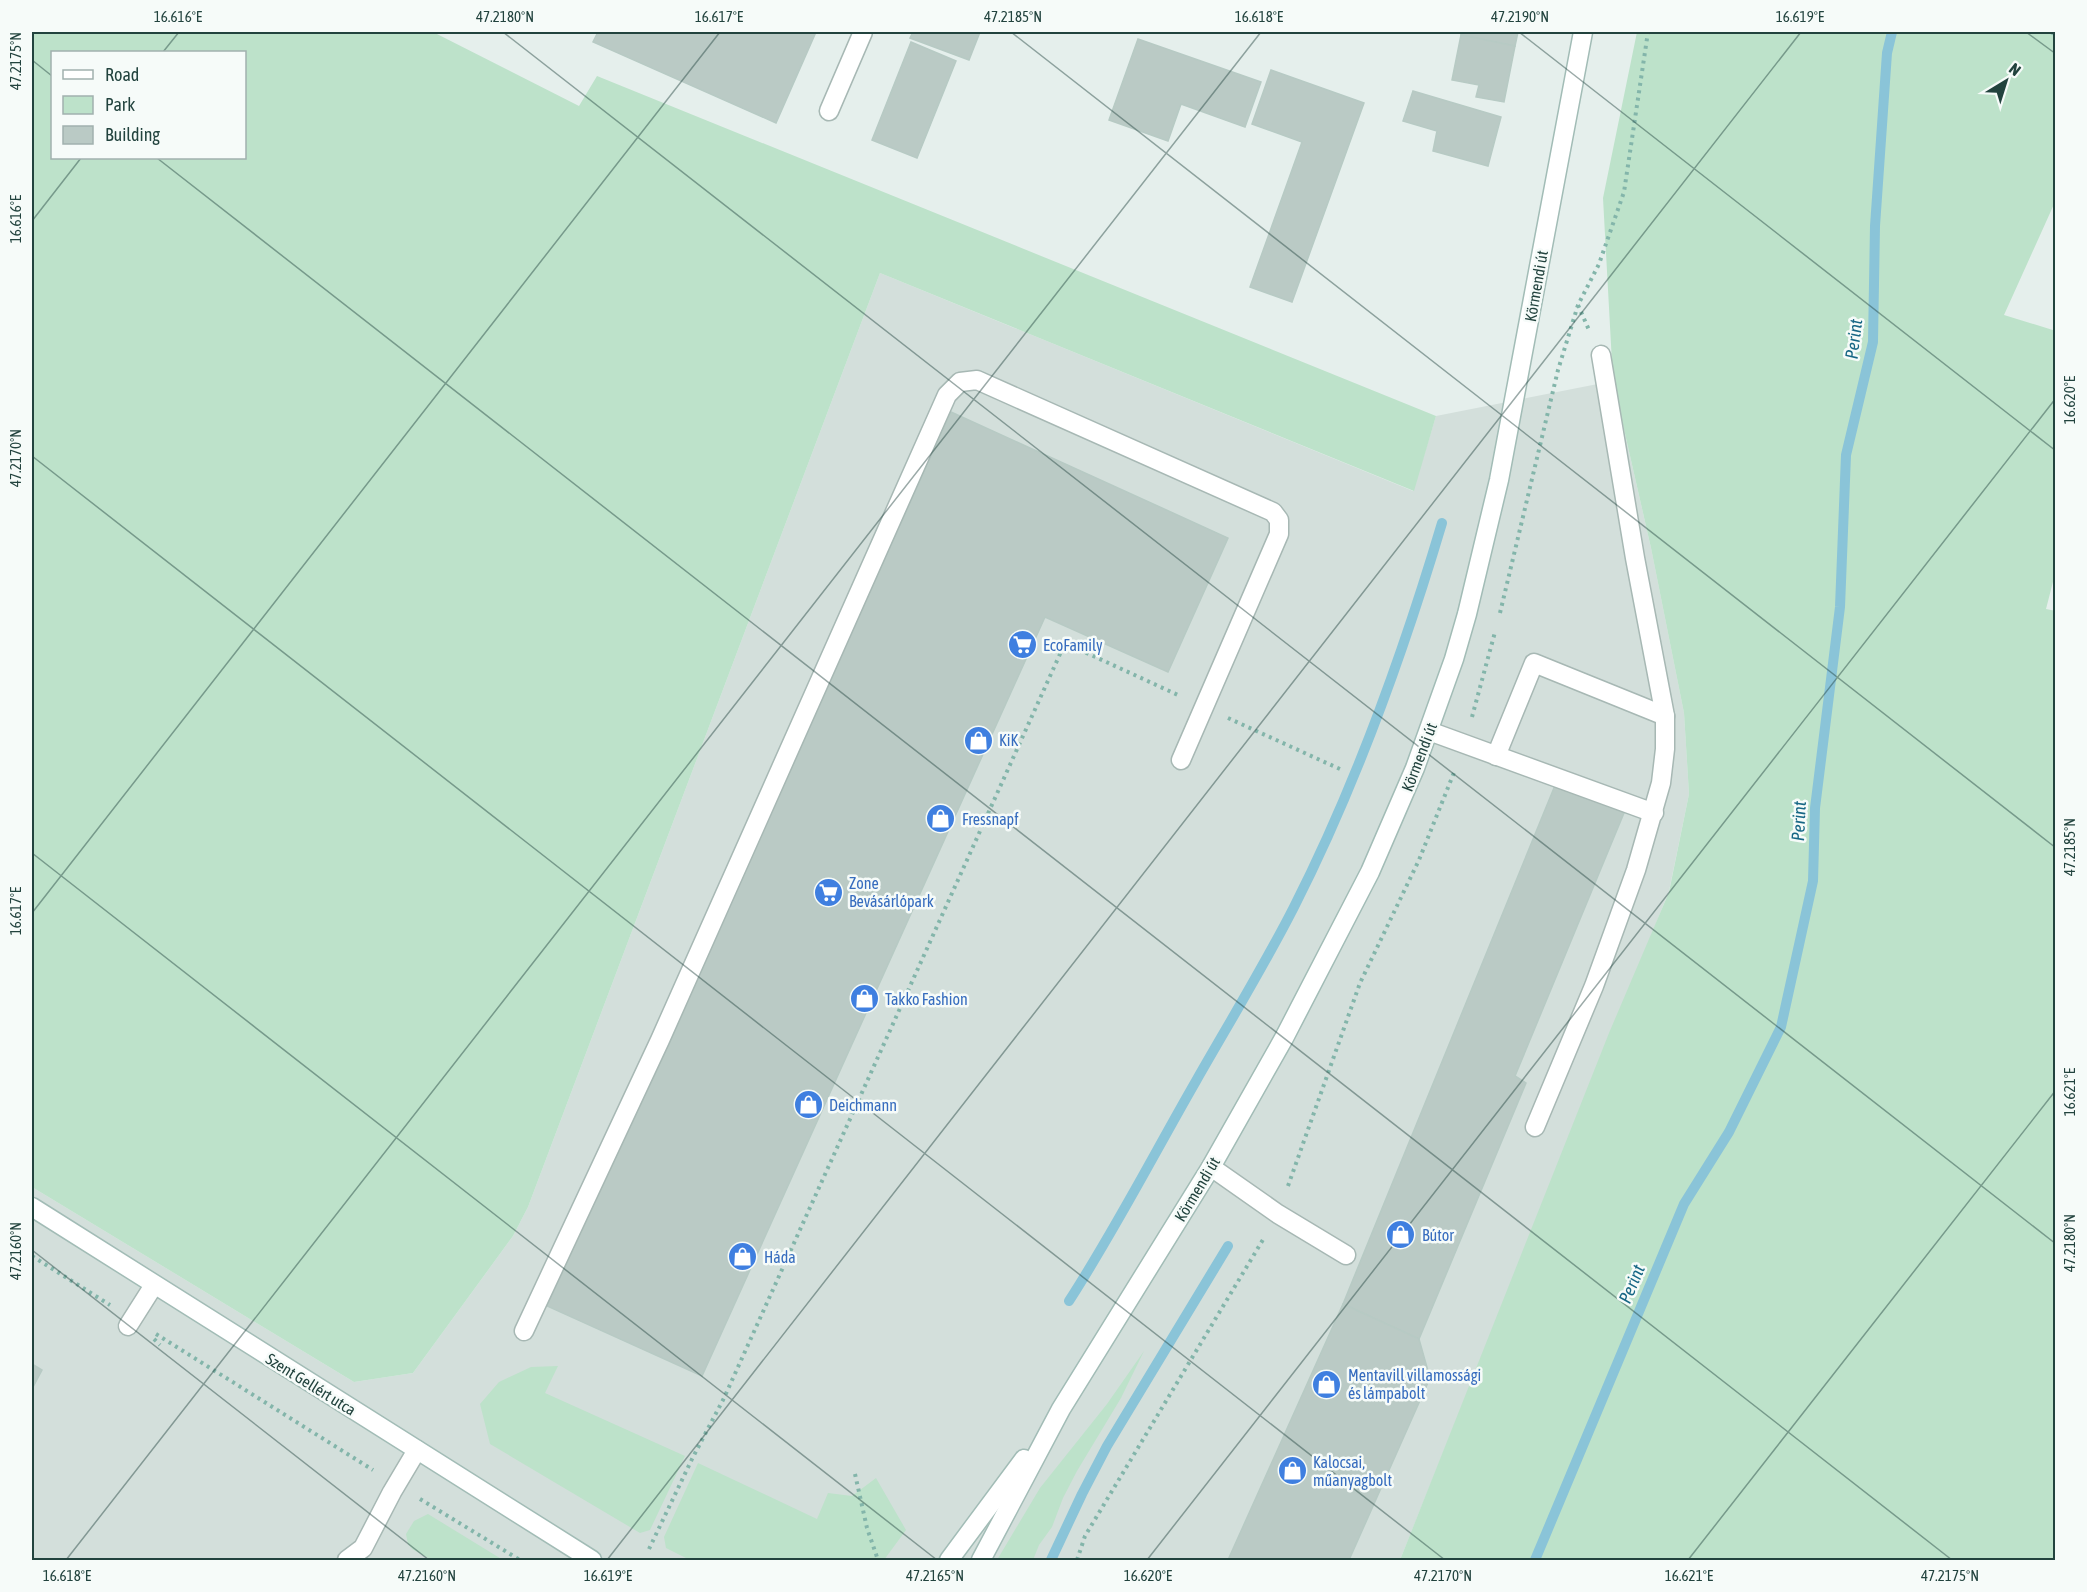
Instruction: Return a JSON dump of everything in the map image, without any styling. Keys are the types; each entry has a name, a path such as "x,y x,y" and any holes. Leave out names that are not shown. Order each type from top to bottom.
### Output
{"street":[{"path":"829,111 863,32"},
{"name":"Körmendi út","path":"981,1560 1061,1409 1210,1167 1284,1038 1365,883 1429,732 1470,604 1499,480 1583,32"},
{"path":"1535,1127 1594,986 1636,870 1654,813 1661,783 1665,749 1665,716 1635,558 1601,355"},
{"path":"524,1332 665,1029 946,395 960,382 977,380 1273,512 1279,520 1279,534 1181,760"},
{"path":"1496,756 1534,663 1665,716"},
{"path":"1429,732 1654,813"},
{"path":"1210,1167 1278,1214 1346,1255"},
{"name":"Szent Gellért utca","path":"32,1207 592,1560"},
{"path":"130,1322 154,1285"},
{"name":"Körmendi út","path":"950,1560 1061,1409"},
{"path":"347,1560 363,1548 396,1484 417,1450"}],"path":[{"path":"1499,616 1568,338 1578,305 1599,264 1612,231 1624,192 1648,32"},
{"path":"2051,32 2055,35"},
{"path":"1077,1560 1085,1536 1278,1214 1360,983 1419,860 1465,744 1496,628"},
{"path":"649,1549 724,1398 1065,643 1342,770"},
{"path":"32,1257 130,1322 520,1560"},
{"path":"130,1322 160,1345"},
{"path":"855,1474 867,1528 878,1560"}],"shaded area":[{"path":"880,273 1413,491 1436,416 1613,381 1651,548 1684,713 1689,794 1669,891 1400,1560 32,1560 32,1187 354,1382 413,1373 513,1236 528,1207"}],"green space":[{"path":"32,32 433,32 579,106 597,76 1436,416 1414,491 880,273 528,1207 513,1236 413,1373 354,1382 32,1187"},
{"path":"1637,32 2055,32 2055,202 2004,315 2056,331 2056,570 2046,609 2056,611 2055,1560 1400,1560 1609,1033 1669,892 1689,794 1684,713 1651,548 1613,381 1603,198"},
{"path":"1144,1351 1121,1398 1077,1471 1052,1527 1039,1545 1033,1560 997,1560 1040,1488 1107,1404"},
{"path":"558,1366 545,1393 685,1456 650,1530 640,1533 490,1444 480,1404 499,1382 531,1367"},
{"path":"698,1463 817,1519 828,1493 852,1496 876,1478 906,1530 884,1560 690,1560 666,1548 664,1537"},
{"path":"428,1514 503,1560 432,1560 412,1549 408,1544 406,1534 414,1521"}],"building":[{"path":"598,32 816,32 776,123 593,42"},
{"path":"913,32 980,32 969,60 910,38"},
{"path":"1462,32 1518,32 1515,46 1461,35"},
{"path":"1461,35 1515,46 1504,102 1476,97 1479,85 1452,80"},
{"path":"1138,39 1261,82 1245,127 1181,104 1168,141 1109,120"},
{"path":"911,42 956,61 917,158 872,140"},
{"path":"1271,70 1364,103 1292,302 1250,287 1302,142 1252,124"},
{"path":"1413,91 1501,117 1488,166 1433,151 1437,131 1403,121"},
{"name":"Zone Bevásárlópark","path":"951,412 1228,538 1168,672 1045,617 702,1376 547,1306"},
{"path":"1556,783 1624,813 1515,1076 1526,1083 1419,1339 1343,1304"},
{"path":"1343,1304 1419,1339 1430,1378 1349,1560 1228,1560"},
{"path":"32,1364 42,1370 32,1389"}],"waterway":[{"name":"Perint","path":"1535,1560 1684,1204 1729,1132 1781,1027 1813,881 1815,808 1840,607 1846,455 1873,342 1875,226 1887,53 1892,32"},
{"path":"1069,1301 1259,973 1317,861 1377,718 1442,523"},
{"path":"1051,1560 1107,1446 1228,1246"}],"place":[{"name":"EcoFamily","path":"1022,645"},
{"name":"KiK","path":"978,740"},
{"name":"Fressnapf","path":"941,819"},
{"name":"Zone Bevásárlópark","path":"828,892"},
{"name":"Takko Fashion","path":"864,999"},
{"name":"Deichmann","path":"808,1105"},
{"name":"Bútor","path":"1401,1235"},
{"name":"Háda","path":"743,1257"},
{"name":"Mentavill villamossági és lámpabolt","path":"1327,1384"},
{"name":"Kalocsai, műanyagbolt","path":"1292,1471"}]}
